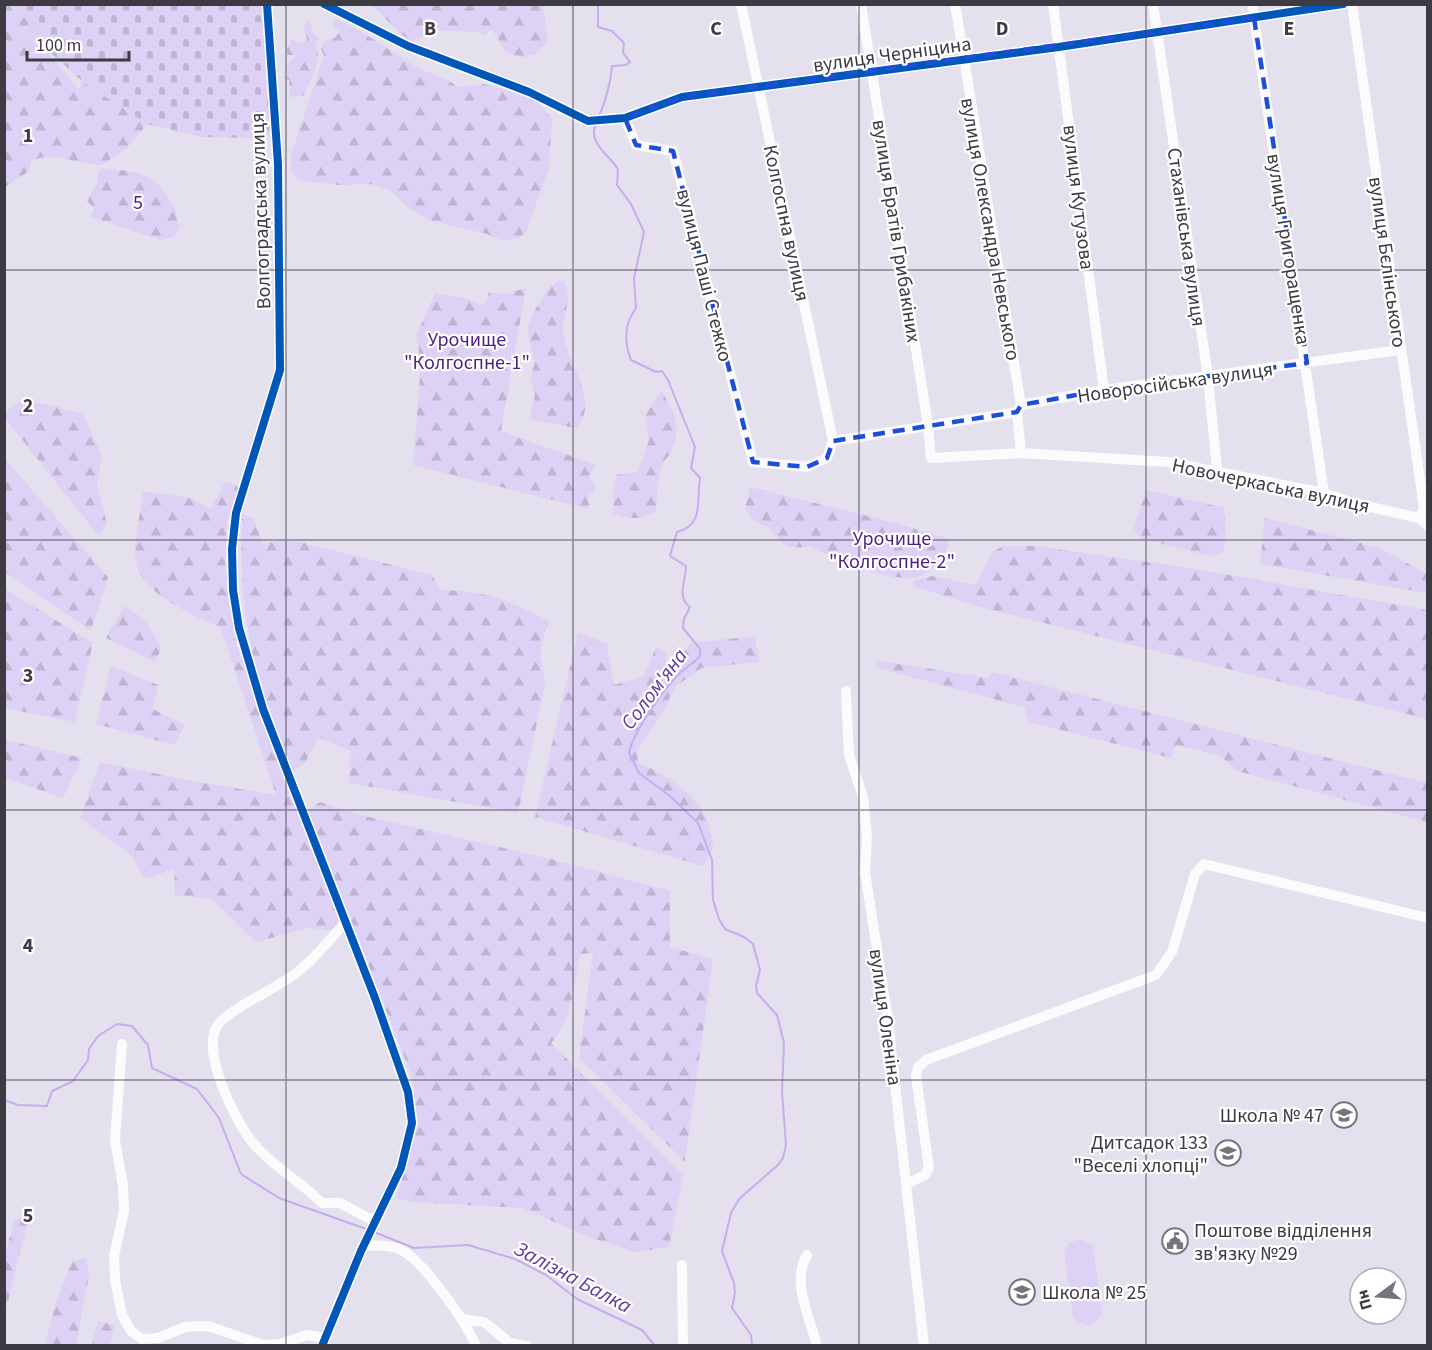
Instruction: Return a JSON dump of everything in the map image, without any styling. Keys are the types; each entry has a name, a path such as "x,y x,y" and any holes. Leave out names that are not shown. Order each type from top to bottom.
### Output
{"street":[{"name":"Волгоградська вулиця","path":"267,4 278,164 282,328 280,370 236,513 232,549 233,590 239,628 263,709 403,1075 411,1116 406,1152 323,1342"},
{"name":"вулиця Черніцина","path":"324,4 408,46 529,93 588,121 603,122 625,118 682,97 759,89 1059,47 1343,4"},
{"name":"Колгоспна вулиця","path":"741,4 833,441"},
{"name":"вулиця Братів Грибакіних","path":"861,4 928,424 931,458"},
{"name":"вулиця Олександра Невського","path":"955,4 1019,409 1021,453"},
{"name":"вулиця Кутузова","path":"1053,4 1104,390"},
{"name":"Стаханівська вулиця","path":"1153,4 1208,377 1217,470"},
{"name":"вулиця Григоращенка","path":"1252,4 1307,363 1324,493"},
{"name":"вулиця Бєлінського","path":"1352,4 1424,508 1423,522"},
{"name":"вулиця Паші Стежко","path":"625,118 636,145 673,151 753,462 807,467 827,458 833,441"},
{"name":"Новоросійська вулиця","path":"833,441 1019,409 1104,390 1400,350"},
{"name":"Новочеркаська вулиця","path":"931,458 1021,453 1168,462 1324,493 1423,522"},
{"name":"вулиця Оленіна","path":"846,691 849,755 863,797 867,837 865,872 888,1020 924,1346"},
{"path":"906,1184 925,1175 929,1168 916,1076 918,1068 926,1060 1156,975 1172,952 1199,867 1204,864 1428,918"},
{"path":"346,922 297,974 220,1022 212,1037 213,1054 230,1105 251,1142 272,1162 304,1185 322,1203 340,1203 375,1224"},
{"path":"122,1044 115,1140 123,1186 124,1210 114,1256 115,1280 122,1315 131,1330 142,1339 158,1338 184,1327 208,1326 262,1345 280,1344 307,1335 323,1342"},
{"path":"365,1244 398,1248 428,1274 463,1319 476,1346"},
{"path":"807,1255 801,1266 801,1292 817,1346"},
{"path":"682,1265 683,1346"},
{"path":"463,1319 484,1322 510,1343 526,1346"}],"highlighted area":[{"path":"1254,18 1307,363 1104,390 1021,405 1017,412 833,441 827,458 807,467 753,462 673,151 636,145 625,118 682,97"}],"green space":[{"path":"4,5 19,5 40,43 79,90 82,81 147,124 128,147 102,165 47,157 39,158 31,162 29,171 5,187"},
{"path":"19,5 264,5 270,135 252,138 201,137 147,124 82,81 40,43"},
{"path":"372,5 543,5 548,40 534,56 529,54 524,58 506,52 492,29 484,35 476,32 435,30 412,42"},
{"path":"337,19 415,66 448,80 458,87 484,84 537,100 552,119 549,168 526,232 519,238 503,241 487,234 432,221 410,209 391,191 371,184 337,185 298,180 291,171 291,155 324,55 321,49 323,43 335,38 340,31 333,26 333,22"},
{"path":"308,21 312,26 311,31 320,39 315,41 317,61 303,96 290,97 289,80 283,78 288,74 286,65 297,55 287,55 287,48 292,40 302,43 307,40 304,27"},
{"name":"5","path":"102,168 137,173 154,181 168,197 176,211 180,226 175,236 161,240 91,217 94,208 87,201 98,181 97,173"},
{"name":"Урочище \"Колгоспне-1\"","path":"558,281 564,282 568,294 563,325 565,343 584,393 583,417 576,428 530,419 535,395 530,377 535,363 527,330 533,313 549,288"},
{"name":"Урочище \"Колгоспне-1\"","path":"526,288 501,431 596,465 589,476 596,488 588,497 589,509 413,465 421,363 416,336 435,293 463,298 479,305 486,302 489,292 504,294"},
{"path":"661,390 673,413 676,434 671,452 663,463 660,474 656,510 646,516 636,518 614,514 613,488 616,475 638,472 649,440 645,416"},
{"path":"19,402 45,404 83,414 102,456 97,485 107,524 99,536 5,418 5,412"},
{"path":"5,459 108,577 91,631 5,572"},
{"path":"225,482 239,487 227,521 225,563 236,643 286,785 341,921 332,930 308,928 256,942 212,899 175,895 174,869 145,879 131,855 80,818 100,762 276,795 221,628 183,610 158,593 147,584 136,561 136,537 143,491 190,498 211,509"},
{"name":"Урочище \"Колгоспне-2\"","path":"750,487 892,522 949,539 948,547 932,568 917,577 902,578 875,573 833,558 811,546 796,547 783,544 773,531 753,520 745,508"},
{"path":"1146,490 1225,508 1226,536 1222,553 1210,556 1139,538 1134,528"},
{"path":"242,514 253,518 263,544 282,540 300,542 432,575 440,590 471,592 497,598 549,621 540,649 545,684 518,813 349,783 350,751 318,737 305,763 292,772 251,648 243,587"},
{"path":"1265,518 1380,548 1427,574 1427,593 1260,564"},
{"name":"Урочище \"Колгоспне-2\"","path":"1003,546 1036,546 1196,569 1427,610 1427,719 973,605 913,586 914,581 932,576 976,585 992,552"},
{"path":"5,589 93,643 75,722 5,708"},
{"path":"124,606 143,619 154,635 161,649 155,662 106,638"},
{"path":"578,632 607,644 614,685 644,676 656,647 666,651 666,680 690,643 755,636 759,662 702,668 676,686 660,716 637,750 638,763 676,784 693,799 705,815 714,847 703,866 535,817"},
{"path":"880,661 989,678 991,672 1427,783 1427,822 1237,771 1220,756 1176,745 1171,758 1029,722 1024,707 878,668 875,664"},
{"path":"111,666 158,685 153,709 185,725 174,745 96,724"},
{"path":"5,740 82,758 63,798 5,778"},
{"path":"320,802 360,815 555,860 670,891 670,947 713,959 685,1162 579,1058 593,953 580,954 568,1013 564,1024 551,1043 683,1176 669,1247 635,1252 586,1236 523,1208 411,1202 396,1198 418,1123 412,1077 308,810"},
{"path":"29,1218 5,1313 5,1254 15,1219"},
{"path":"1080,1239 1093,1245 1102,1314 1096,1322 1088,1325 1084,1325 1073,1316 1064,1252 1069,1243"},
{"path":"86,1258 89,1275 76,1345 45,1345 56,1302 72,1261"},
{"path":"98,1321 115,1325 110,1345 92,1345"}],"waterway":[{"name":"Солом'яна","path":"598,4 598,27 612,31 624,43 623,53 630,62 626,65 612,66 599,116"},
{"name":"Солом'яна","path":"596,124 594,137 618,169 617,185 631,204 644,232 634,278 636,308 629,320 626,333 631,360 656,372 662,371 668,380 695,447 691,468 700,478 696,518 686,529 677,532 670,556 686,566 683,598 690,607 684,619 683,628 700,649 700,656 675,678 659,698 643,721 629,753 639,773 670,796 698,823 712,860 713,900 719,919 725,929 744,937 753,944 760,970 756,986 757,993 777,1015 784,1043 782,1092 786,1145 783,1158 739,1199 731,1213 722,1251 734,1283 732,1308 751,1335 752,1346"},
{"name":"Залізна Балка","path":"4,1100 18,1105 47,1106 52,1091 73,1081 88,1060 89,1049 98,1036 117,1024 132,1026 148,1045 152,1068 197,1089 219,1118 241,1174 279,1198 366,1229"},
{"name":"Залізна Балка","path":"374,1232 414,1248 468,1245 515,1259 546,1275 577,1299 642,1330 655,1346"}],"cycle path":[{"path":"267,4 278,164 280,370 236,513 232,549 233,590 239,628 263,709 375,998 408,1092 412,1123 401,1168 361,1251 322,1346"},
{"path":"324,4 408,46 529,92 588,121 625,118 682,97 1059,47 1343,4"}],"place":[{"name":"Школа № 47","path":"1344,1115"},
{"name":"Дитсадок 133 \"Веселі хлопці\"","path":"1228,1153"},
{"name":"Поштове відділення зв'язку №29","path":"1175,1241"},
{"name":"Школа № 25","path":"1022,1292"}]}
